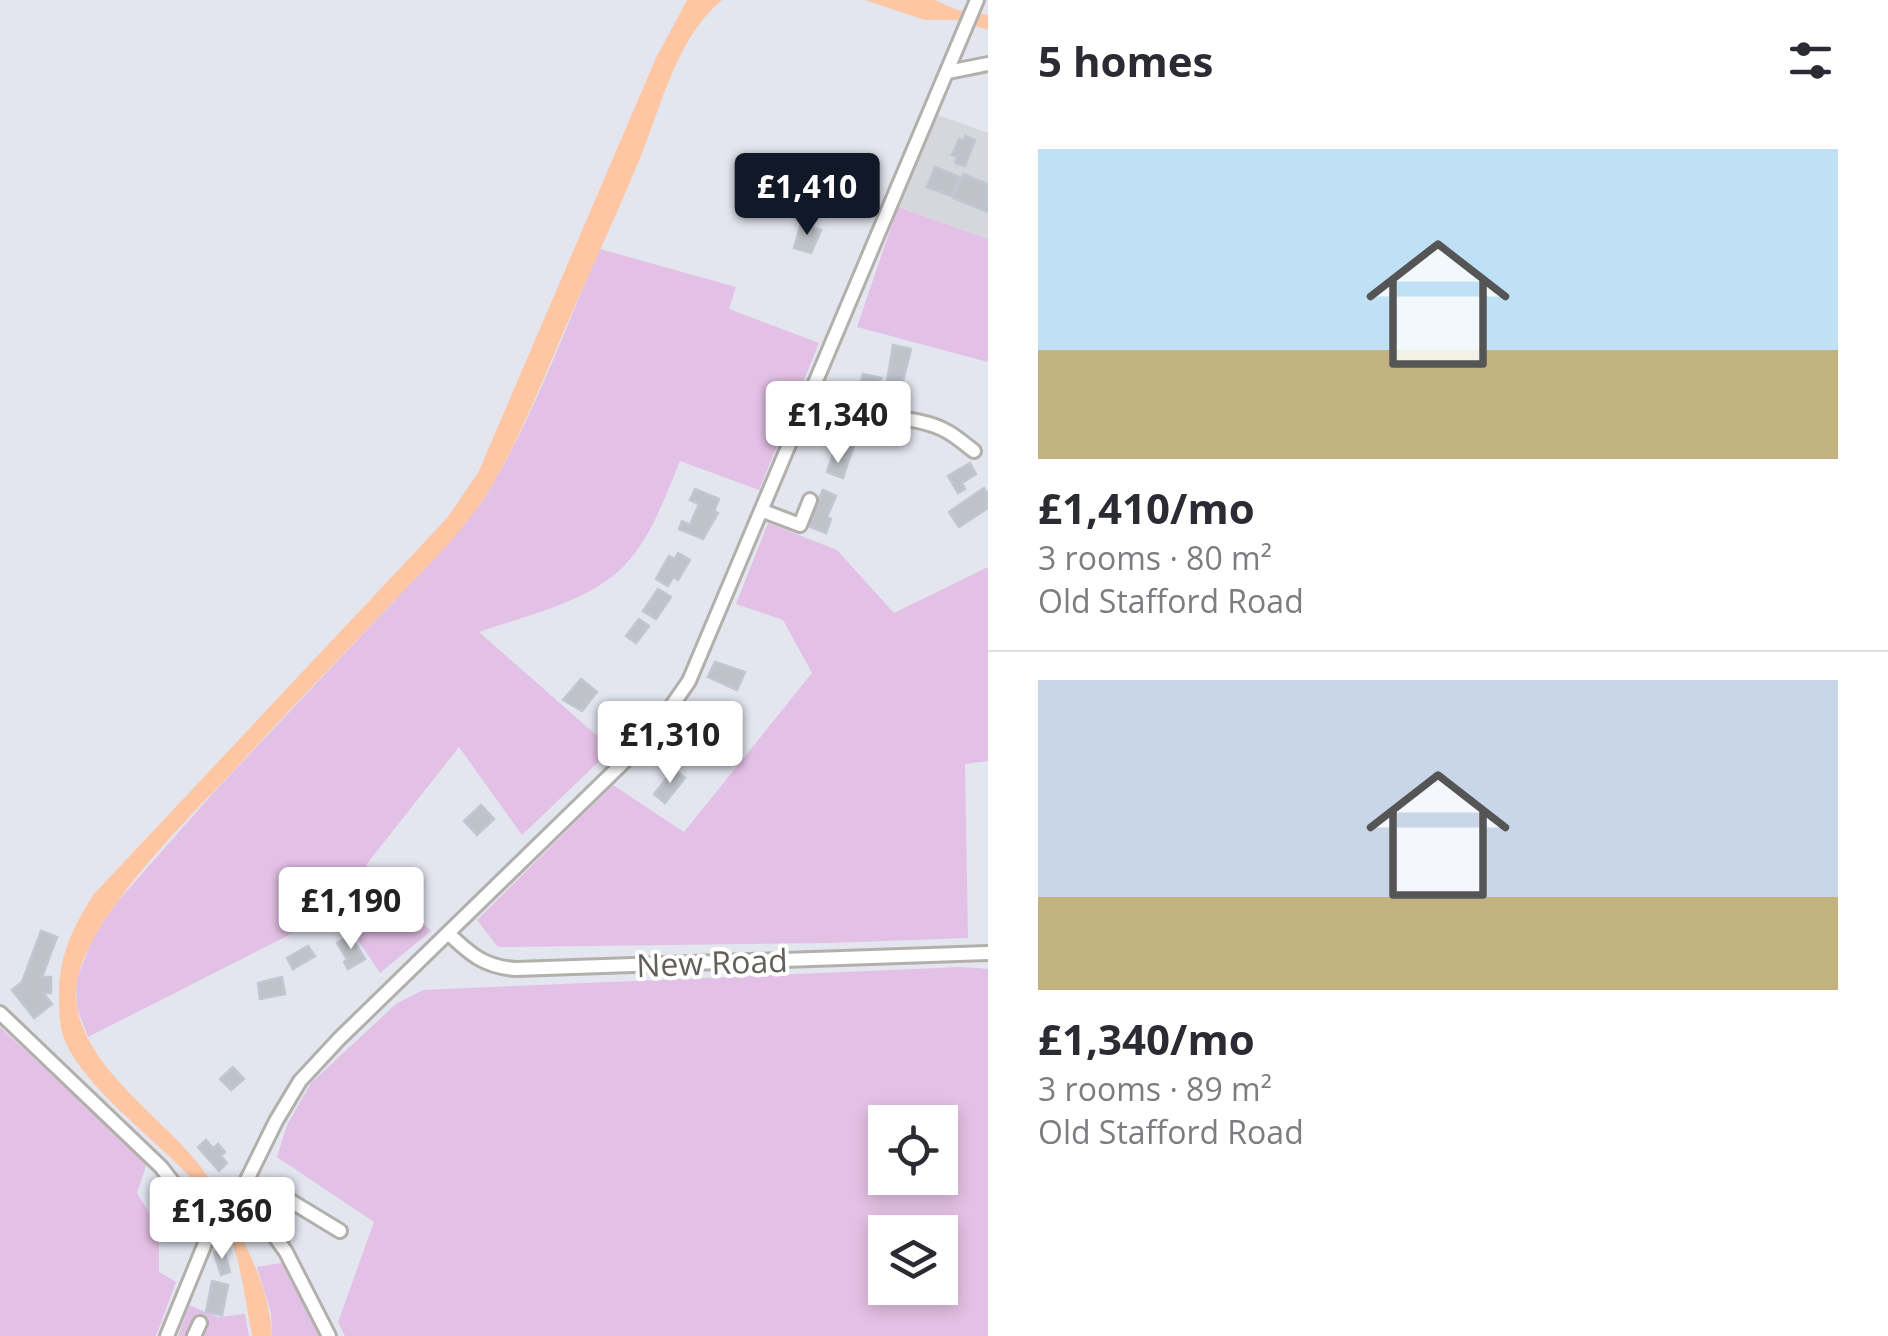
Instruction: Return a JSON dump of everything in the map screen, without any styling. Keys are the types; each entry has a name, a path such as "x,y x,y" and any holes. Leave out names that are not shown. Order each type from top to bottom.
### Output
{"street":[{"path":"167,1336 212,1228 235,1202 300,1082 632,754 676,703 700,659 976,2"},
{"path":"948,72 988,64"},
{"path":"799,422 880,418 924,424 946,430 974,450"},
{"path":"762,511 800,525 810,500"},
{"name":"New Road","path":"448,933 478,961 494,968 516,969 988,953"},
{"path":"0,1014 161,1167 212,1228"},
{"path":"235,1202 289,1200 340,1231"},
{"path":"235,1202 271,1231 292,1262 329,1336"}],"shaded area":[{"path":"687,0 722,0 692,34 681,54 531,408 491,487 444,548 139,874 94,938 81,967 76,994 79,1017 89,1040 119,1082 201,1168 250,1255 267,1302 272,1336 252,1336 236,1256 218,1211 181,1167 109,1100 72,1054 59,1013 65,954 94,894 447,518 478,473 656,58"},
{"path":"865,0 935,0 957,10 988,15 988,30 955,20 925,20"},
{"path":"935,114 988,133 988,239 898,207"},
{"path":"898,207 988,239 988,362 857,327"},
{"path":"600,249 736,287 729,309 819,343 759,490 680,461 646,537 614,575 567,602 479,632 612,749 522,835 459,747 366,865 431,931 380,973 338,910 88,1037 77,1008 76,981 92,940 111,909 478,506 521,432"},
{"path":"768,523 837,550 894,613 988,567 988,761 965,764 968,938 498,947 477,920 613,785 684,832 812,673 783,620 736,604"},
{"path":"960,967 988,969 988,1336 345,1336 338,1322 374,1222 277,1157 287,1125 311,1083 396,1004 423,990"},
{"path":"0,1027 147,1163 137,1193 159,1229 159,1272 176,1282 156,1336 0,1336"},
{"path":"287,1262 321,1336 272,1336 271,1313 257,1267"},
{"path":"189,1305 218,1317 245,1314 249,1336 178,1336"}],"building":[{"path":"965,136 975,140 965,166 955,163 957,156 952,155 959,139 964,141"},
{"path":"935,167 959,177 951,196 927,187"},
{"path":"963,174 988,184 988,212 953,198"},
{"path":"801,224 821,230 811,253 794,248"},
{"path":"893,345 911,349 902,385 887,382"},
{"path":"863,374 881,378 878,391 860,386"},
{"path":"838,434 856,440 850,457 833,452"},
{"path":"833,454 849,459 843,478 827,472"},
{"path":"970,463 976,474 962,483 965,489 958,493 948,476"},
{"path":"984,488 988,508 959,527 949,512"},
{"path":"695,489 719,499 714,511 718,513 703,539 679,529 682,521 690,525 699,504 690,500"},
{"path":"823,490 836,496 827,517 831,519 826,533 806,525"},
{"path":"678,553 690,560 678,580 673,577 668,586 656,579 669,556 675,559"},
{"path":"658,589 671,597 656,619 643,611"},
{"path":"639,619 649,626 636,643 626,636"},
{"path":"715,662 745,672 737,690 708,677"},
{"path":"581,679 597,692 582,711 563,700"},
{"path":"692,738 707,744 700,763 684,757"},
{"path":"674,769 685,778 665,803 654,794"},
{"path":"481,805 494,819 477,835 464,821"},
{"path":"412,873 423,885 409,899 397,887"},
{"path":"41,931 57,937 42,977 51,977 51,993 43,993 52,1004 34,1018 12,990 22,982"},
{"path":"350,935 365,959 348,969 337,943"},
{"path":"308,946 315,956 293,969 287,958"},
{"path":"282,977 285,994 260,999 258,983"},
{"path":"233,1067 244,1079 231,1090 220,1079"},
{"path":"206,1140 213,1148 218,1144 225,1152 221,1156 227,1163 219,1171 198,1147"},
{"path":"168,1190 179,1210 172,1218 165,1206 157,1210 151,1200"},
{"path":"271,1202 286,1213 278,1223 263,1212"},
{"path":"224,1249 230,1272 221,1275 214,1252"},
{"path":"212,1281 228,1285 222,1315 206,1312"}]}
